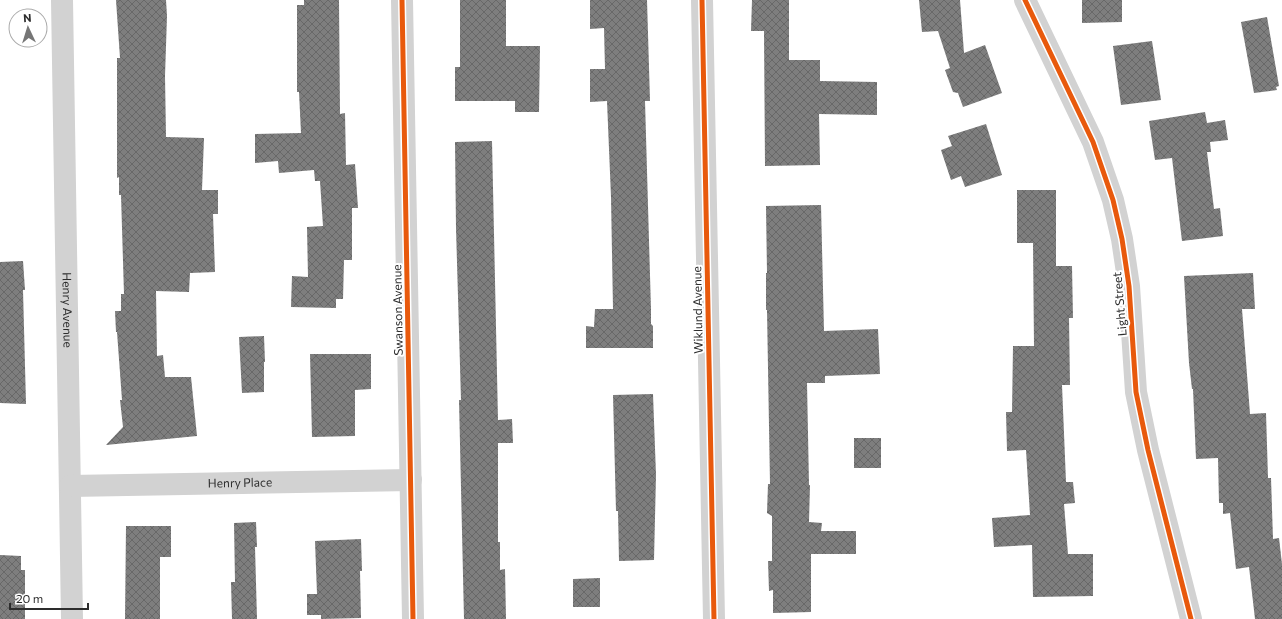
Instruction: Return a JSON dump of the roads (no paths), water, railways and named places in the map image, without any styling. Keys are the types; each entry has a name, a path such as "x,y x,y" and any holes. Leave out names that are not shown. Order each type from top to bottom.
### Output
{"street":[{"name":"Henry Avenue","path":"62,0 72,619"},
{"name":"Swanson Avenue","path":"402,0 413,619"},
{"name":"Wiklund Avenue","path":"702,0 714,619"},
{"name":"Light Street","path":"1025,0 1093,142 1112,200 1122,239 1129,286 1136,392 1148,450 1191,619"},
{"name":"Henry Place","path":"70,486 411,480"}]}
